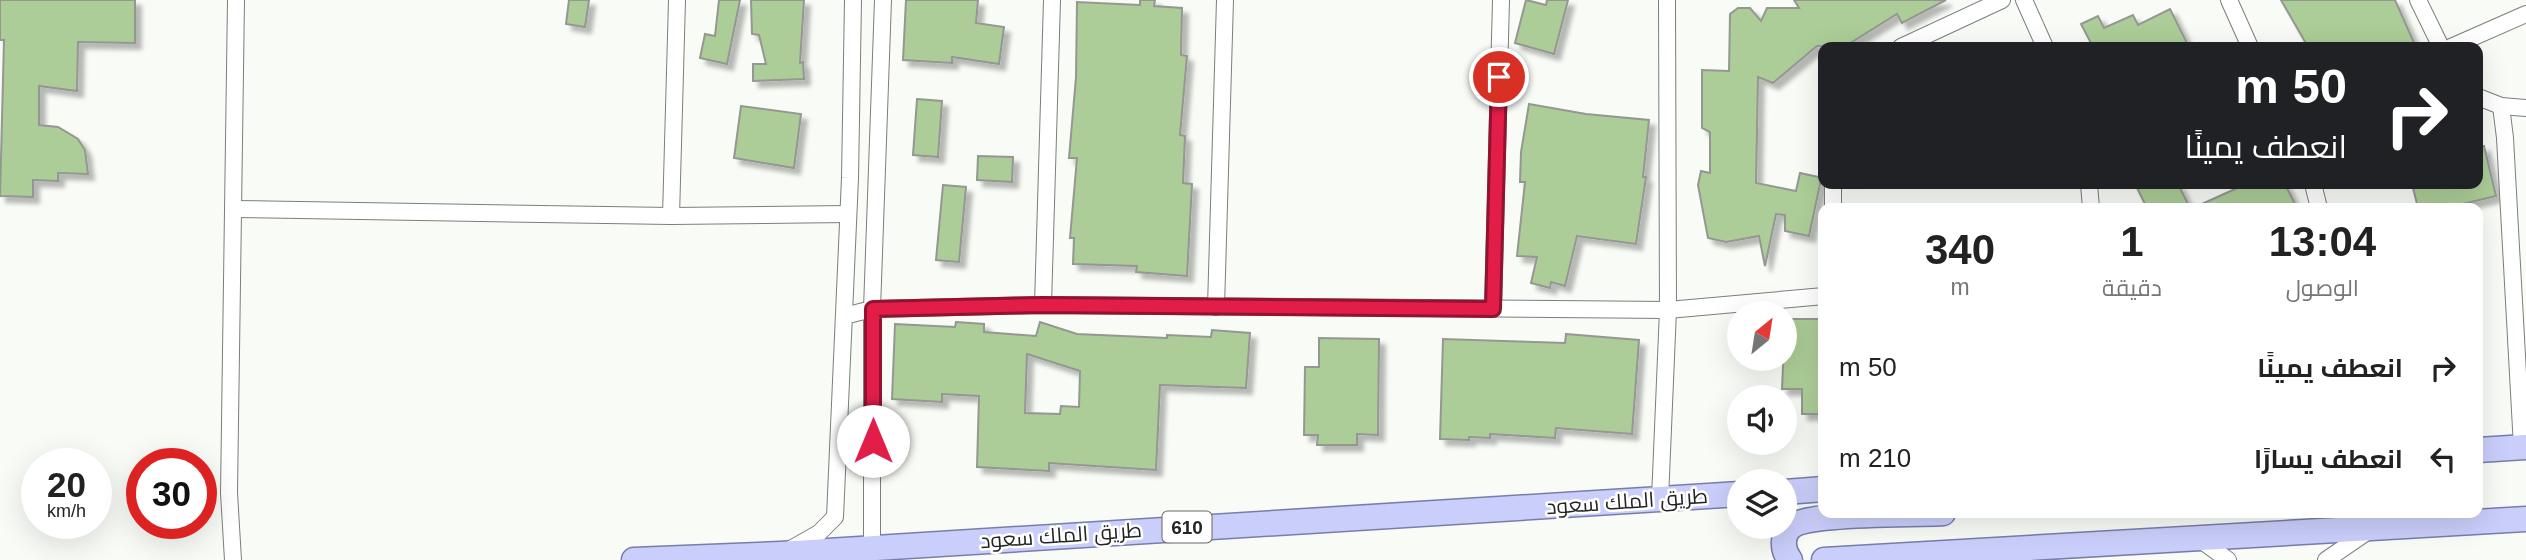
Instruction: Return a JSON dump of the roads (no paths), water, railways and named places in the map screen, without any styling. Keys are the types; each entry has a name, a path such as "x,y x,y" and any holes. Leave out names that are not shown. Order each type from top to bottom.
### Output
{"main road":[{"path":"2483,450 2524,447"},
{"path":"1797,491 1818,489"},
{"name":"طريق الملك سعود","path":"634,560 780,554 869,554 1727,495"},
{"path":"1790,560 1784,544 1786,533 1793,525 1836,518"},
{"path":"1824,560 2526,519"}],"street":[{"path":"233,560 229,493 236,0"},
{"path":"671,216 677,0"},
{"path":"780,554 819,533 835,517 848,214 853,0"},
{"path":"869,554 873,309 883,0"},
{"path":"1042,305 1052,0"},
{"path":"1216,307 1225,0"},
{"path":"1493,309 1501,0"},
{"path":"1660,499 1668,310 1667,0"},
{"path":"2024,0 2043,42"},
{"path":"2229,0 2248,42"},
{"path":"2418,0 2439,42"},
{"path":"1911,42 1994,2"},
{"path":"2463,42 2526,15"},
{"path":"2483,99 2501,106 2526,108"},
{"path":"2501,106 2524,447"},
{"path":"234,209 671,216 848,214"},
{"path":"844,316 873,309 1042,305 1668,310 1818,297"},
{"path":"2326,560 2375,527"},
{"path":"2198,538 2228,560"}]}
